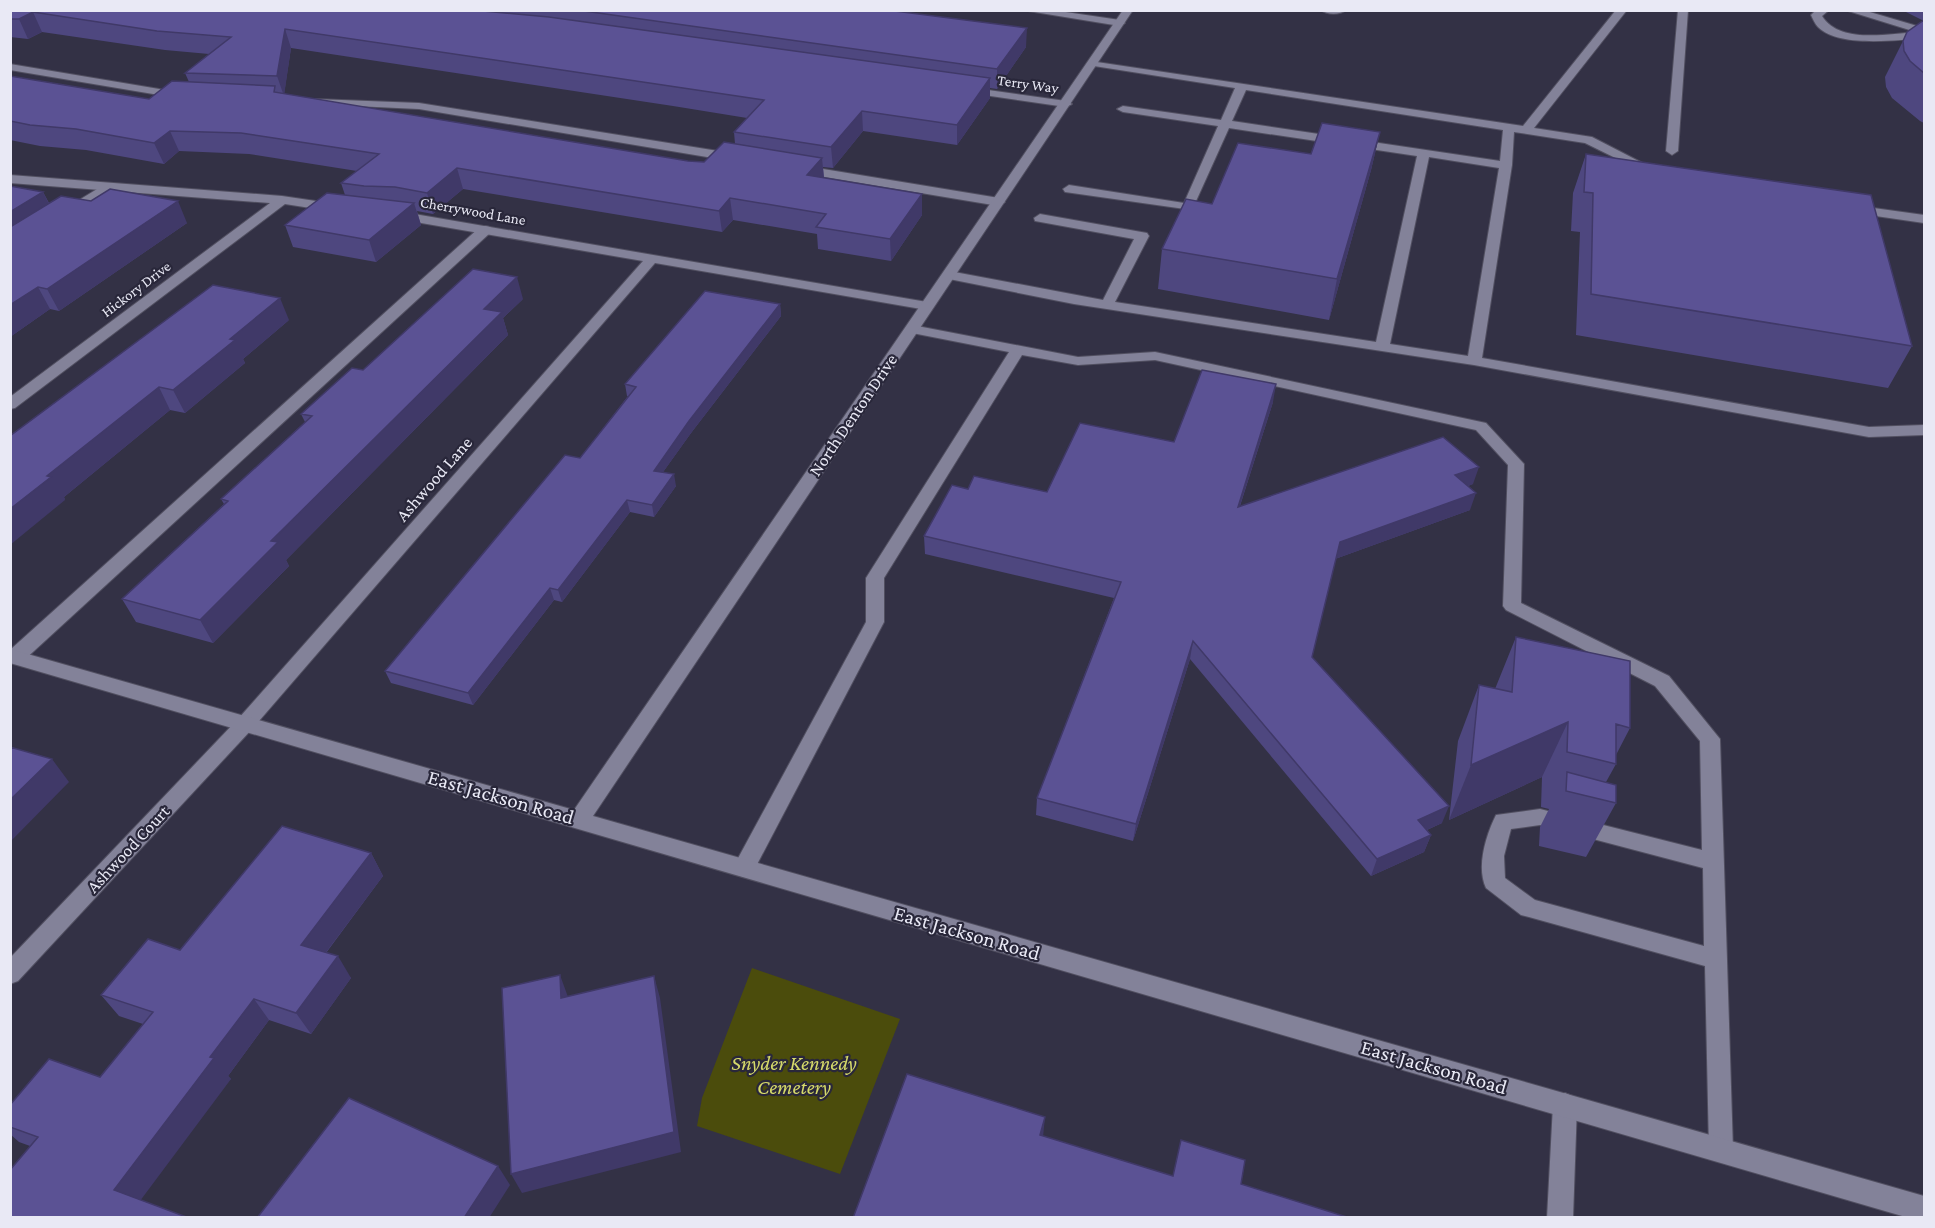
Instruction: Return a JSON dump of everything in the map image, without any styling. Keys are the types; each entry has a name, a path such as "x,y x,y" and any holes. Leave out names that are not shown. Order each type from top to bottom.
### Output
{"street":[{"path":"1027,10 1120,23"},
{"name":"North Denton Drive","path":"579,820 1128,10"},
{"path":"1326,10 1341,10"},
{"path":"1526,130 1622,10"},
{"path":"1672,152 1683,10"},
{"path":"1824,10 1816,15 1824,27 1850,36 1884,38 1924,33"},
{"path":"1850,10 1924,33"},
{"path":"1094,63 1588,140 1665,178"},
{"path":"10,67 194,98"},
{"path":"1069,189 1188,207 1242,86"},
{"name":"Terry Way","path":"950,87 1066,104"},
{"path":"301,102 420,106 750,161"},
{"path":"1123,109 1506,165"},
{"path":"1474,361 1506,165 1509,127"},
{"path":"1382,347 1424,153"},
{"path":"786,166 999,202"},
{"path":"10,179 282,200 349,210"},
{"path":"59,219 107,187"},
{"name":"Hickory Drive","path":"10,405 282,200"},
{"path":"1844,208 1924,219"},
{"name":"Cherrywood Lane","path":"381,214 401,215 927,306"},
{"path":"1040,218 1142,236 1107,305"},
{"path":"13,657 485,230"},
{"name":"Ashwood Lane","path":"245,724 651,260"},
{"path":"949,275 1107,305 1474,361 1869,432 1923,431"},
{"path":"912,329 1078,361 1155,356 1481,426 1516,464 1512,606 1662,681 1710,739 1721,1150"},
{"path":"744,868 875,621 875,578 1018,349"},
{"name":"East Jackson Road","path":"13,657 1924,1209"},
{"name":"Ashwood Court","path":"10,974 245,724"},
{"path":"1714,862 1540,818 1503,821 1492,856 1494,882 1529,908 1716,959"},
{"path":"1560,1218 1565,1105"}],"green space":[{"name":"Snyder Kennedy Cemetery","path":"752,968 900,1019 840,1174 697,1126 702,1098"}],"building":[{"path":"10,10 472,10 549,17 990,78 957,125 862,111 831,147 734,132 764,100 285,29 277,76 185,73 231,37 157,31 33,12 19,19 10,19"},
{"path":"577,10 887,10 1027,28 997,69"},
{"path":"1924,20 1924,73 1910,61 1904,51 1903,41 1907,32"},
{"path":"10,76 149,99 172,81 275,86 274,92 688,161 704,162 724,142 822,158 807,175 922,194 890,239 816,227 826,214 730,198 719,211 457,168 427,193 395,187 364,186 341,183 379,154 241,133 170,131 154,143 76,129 10,121"},
{"path":"1322,123 1380,132 1337,279 1162,249 1186,199 1212,204 1238,143 1311,154"},
{"path":"1586,154 1871,195 1912,346 1591,294 1593,193 1584,192"},
{"path":"10,186 43,192 10,212"},
{"path":"110,189 178,201 47,289 38,287 10,305 10,227 61,196 91,201"},
{"path":"327,193 414,203 369,240 285,225"},
{"path":"473,269 517,277 484,309 502,312 271,541 278,542 200,620 122,599 228,501 221,499 312,416 301,414 352,368 363,370"},
{"path":"213,285 280,298 230,339 235,340 173,390 159,387 47,476 51,477 10,509 10,436"},
{"path":"705,291 780,304 689,421 654,471 674,474 652,505 627,500 558,590 550,588 468,693 385,671 565,455 580,458 636,387 625,384"},
{"path":"1202,370 1276,384 1238,507 1443,437 1479,467 1455,475 1476,493 1340,542 1312,657 1449,806 1418,820 1431,835 1377,859 1193,641 1136,824 1037,798 1121,582 924,536 952,485 968,489 974,476 1047,492 1080,423 1174,442"},
{"path":"1516,637 1630,661 1630,728 1616,724 1616,764 1567,752 1568,722 1471,765 1479,685 1512,692"},
{"path":"10,747 52,759 10,800"},
{"path":"1567,772 1616,785 1616,803 1566,791"},
{"path":"282,826 371,853 301,945 338,956 296,1013 254,999 210,1057 214,1058 114,1190 189,1218 10,1218 10,1170 38,1137 10,1127 10,1105 49,1059 100,1077 153,1012 101,995 148,939 180,950"},
{"path":"560,975 561,998 654,976 674,1132 511,1174 502,988"},
{"path":"907,1074 1045,1117 1040,1135 1173,1176 1181,1140 1245,1160 1241,1184 1350,1218 853,1218"},
{"path":"349,1098 498,1166 464,1218 257,1218"}]}
